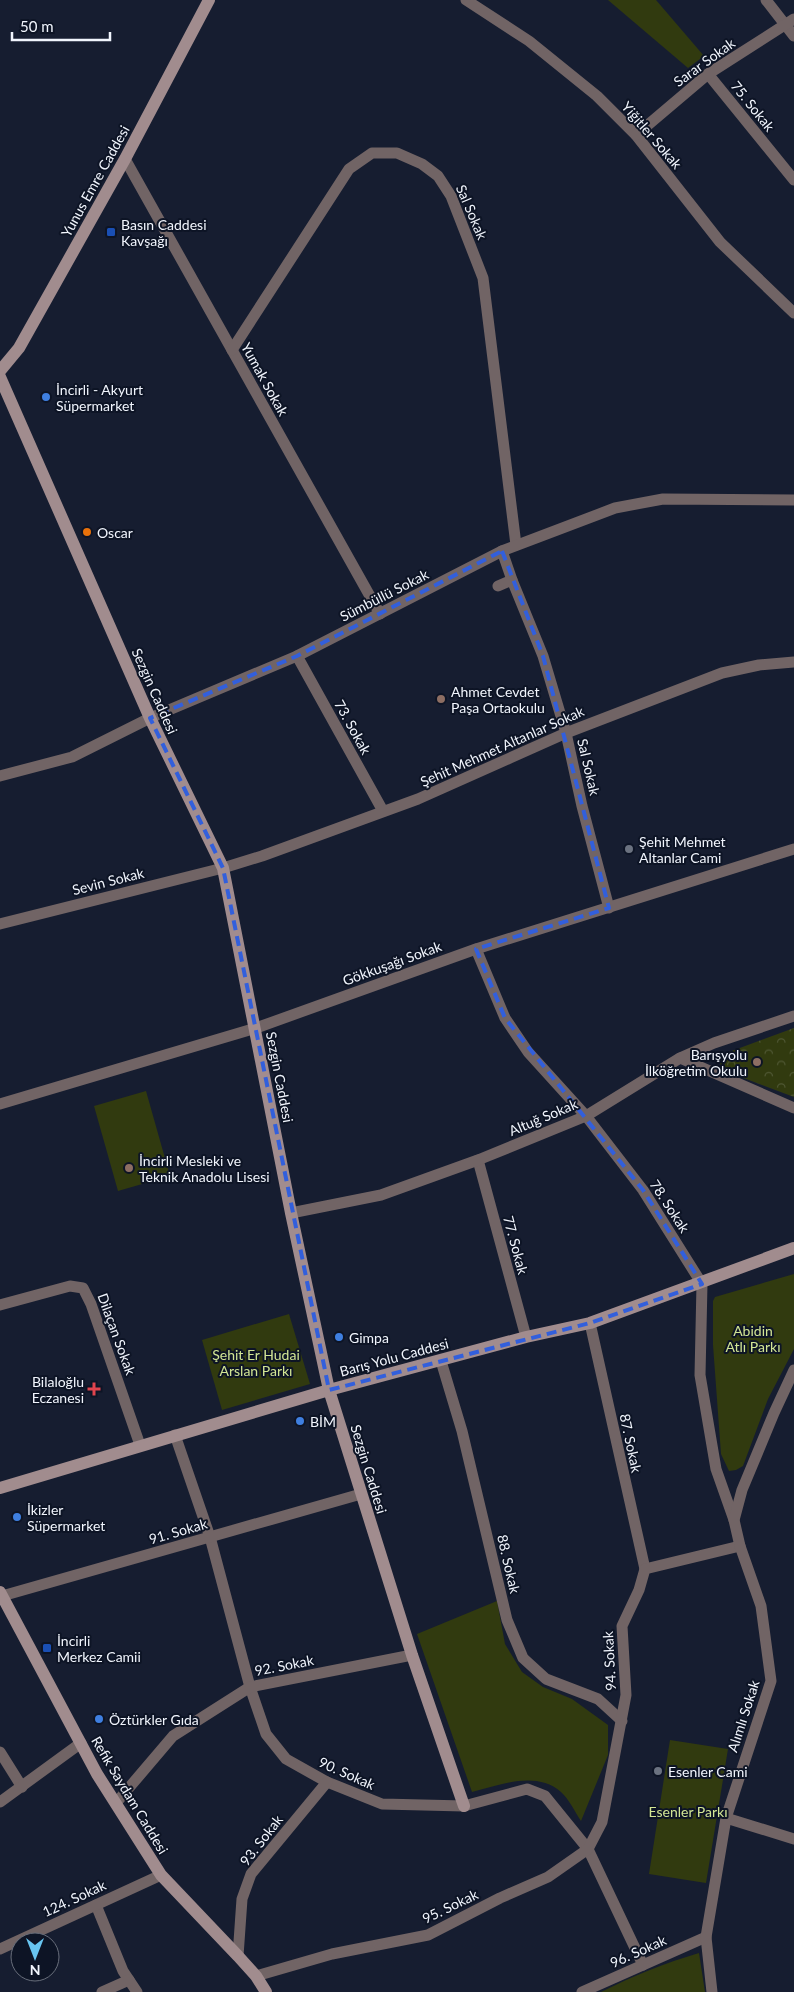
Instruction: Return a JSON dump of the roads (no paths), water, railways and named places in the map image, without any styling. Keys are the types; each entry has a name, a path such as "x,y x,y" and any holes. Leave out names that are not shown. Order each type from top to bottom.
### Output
{"street":[{"name":"Yunus Emre Caddesi","path":"0,371 19,348 125,159 209,0"},
{"name":"Yiğitler Sokak","path":"466,0 529,41 597,96 636,135 720,242 794,313"},
{"path":"766,0 789,22 794,36"},
{"name":"Sarar Sokak","path":"636,135 708,74 789,22"},
{"name":"75. Sokak","path":"708,74 794,180"},
{"name":"Sal Sokak","path":"232,350 349,169 372,153 397,153 422,164 438,176 452,196 483,278 516,544"},
{"name":"Yumak Sokak","path":"125,159 380,614"},
{"name":"Sezgin Caddesi","path":"0,377 150,718 223,868 291,1212 329,1390 412,1655 464,1806"},
{"name":"Sümbüllü Sokak","path":"0,776 72,757 150,718 297,656 516,544 615,508 663,499 794,500"},
{"name":"Sal Sokak","path":"502,551 544,656 566,733 609,908"},
{"path":"498,586 512,580"},
{"name":"73. Sokak","path":"297,656 383,811"},
{"name":"Şehit Mehmet Altanlar Sokak","path":"223,868 418,799 566,733 722,673 759,665 794,662"},
{"name":"Gökkuşağı Sokak","path":"0,1104 256,1028 476,949 794,849"},
{"name":"Sevin Sokak","path":"0,924 223,868"},
{"name":"78. Sokak","path":"476,949 504,1018 528,1052 586,1116 643,1190 702,1284"},
{"name":"Altuğ Sokak","path":"291,1212 381,1195 478,1160 586,1116 680,1058 714,1043 794,1016"},
{"path":"680,1058 794,1108"},
{"name":"77. Sokak","path":"478,1160 526,1337"},
{"name":"Barış Yolu Caddesi","path":"0,1488 175,1434 329,1390 526,1337 590,1323 702,1284 794,1248"},
{"path":"702,1284 700,1375 716,1469 734,1520"},
{"name":"Dilaçan Sokak","path":"0,1305 70,1286 83,1288 91,1304 140,1445"},
{"name":"87. Sokak","path":"590,1323 645,1569"},
{"name":"88. Sokak","path":"441,1360 462,1431 507,1620 523,1658 546,1679 598,1699 622,1721"},
{"name":"Alımlı Sokak","path":"712,1992 706,1936 726,1818 771,1681 761,1606 740,1546 734,1520 742,1490 794,1370"},
{"name":"90. Sokak","path":"175,1434 210,1537 250,1687 266,1734 286,1759 327,1782 382,1804 464,1806 527,1789 545,1796 588,1849 642,1965"},
{"name":"91. Sokak","path":"1,1594 361,1494"},
{"path":"645,1569 740,1546"},
{"name":"94. Sokak","path":"588,1849 602,1822 612,1759 622,1721 626,1695 622,1626 639,1590 645,1569"},
{"name":"Refik Saydam Caddesi","path":"1,1594 81,1743 161,1875 256,1976 266,1992"},
{"name":"92. Sokak","path":"116,1803 173,1736 250,1687 412,1655"},
{"path":"0,1802 81,1743"},
{"path":"0,1752 22,1787"},
{"name":"93. Sokak","path":"238,1956 242,1899 251,1874 327,1782"},
{"path":"726,1818 794,1840"},
{"name":"95. Sokak","path":"256,1976 332,1954 428,1935 500,1898 548,1877 588,1849"},
{"name":"124. Sokak","path":"0,1949 161,1875"},
{"path":"96,1905 123,1971 137,1992"},
{"name":"96. Sokak","path":"582,1992 706,1936"},
{"path":"102,1992 129,1980"}],"place":[{"name":"Basın Caddesi Kavşağı","path":"111,232"},
{"name":"İncirli - Akyurt Süpermarket","path":"46,397"},
{"name":"Oscar","path":"87,532"},
{"name":"Ahmet Cevdet Paşa Ortaokulu","path":"441,699"},
{"name":"Şehit Mehmet Altanlar Cami","path":"629,849"},
{"name":"Barışyolu İlköğretim Okulu","path":"757,1062"},
{"name":"İncirli Mesleki ve Teknik Anadolu Lisesi","path":"129,1168"},
{"name":"Gimpa","path":"339,1337"},
{"name":"Bilaloğlu Eczanesi","path":"94,1389"},
{"name":"BİM","path":"300,1421"},
{"name":"İkizler Süpermarket","path":"17,1517"},
{"name":"İncirli Merkez Camii","path":"47,1648"},
{"name":"Öztürkler Gıda","path":"99,1719"},
{"name":"Esenler Cami","path":"658,1771"}],"park label":[{"name":"Abidin Atlı Parkı","path":"753,1338"},
{"name":"Şehit Er Hudai Arslan Parkı","path":"256,1362"},
{"name":"Esenler Parkı","path":"688,1811"}]}
